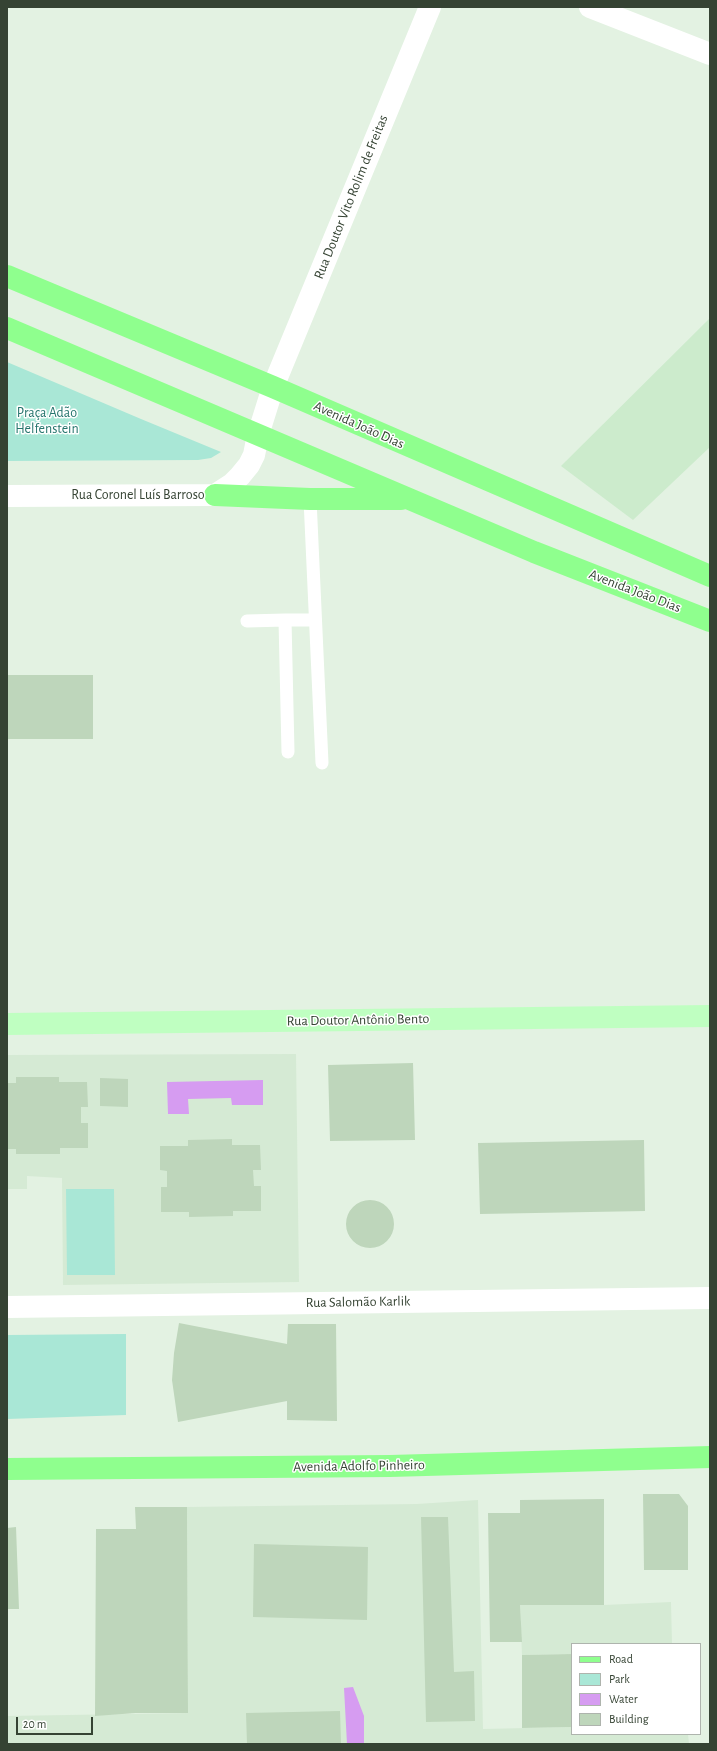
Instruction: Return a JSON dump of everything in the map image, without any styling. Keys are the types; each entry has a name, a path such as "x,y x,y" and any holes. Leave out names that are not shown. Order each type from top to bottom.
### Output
{"main road":[{"name":"Avenida João Dias","path":"7,276 273,387 710,576"},
{"name":"Avenida João Dias","path":"7,328 534,552 710,621"},
{"path":"215,495 310,499 412,500"},
{"name":"Avenida Adolfo Pinheiro","path":"7,1469 390,1466 710,1457"}],"street":[{"name":"Rua Doutor Vito Rolim de Freitas","path":"258,435 273,387 430,7"},
{"path":"590,7 710,54"},
{"name":"Rua Coronel Luís Barroso","path":"7,496 215,495 232,484 250,465 254,455 258,435"},
{"name":"Rua Doutor Antônio Bento","path":"7,1024 710,1016"},
{"name":"Rua Salomão Karlik","path":"7,1307 710,1298"}],"lane":[{"path":"310,499 322,763"},
{"path":"285,620 288,752"},
{"path":"247,621 315,620"}],"shaded area":[{"path":"710,318 710,447 633,520 561,466"},
{"path":"296,1054 299,1282 63,1285 62,1178 27,1176 27,1189 7,1189 7,1055"},
{"path":"478,1500 483,1729 571,1727 571,1735 688,1735 689,1744 7,1744 7,1716 188,1713 187,1507 417,1504"},
{"path":"671,1602 672,1643 571,1643 571,1654 522,1655 520,1605 604,1605"}],"green space":[{"name":"Praça Adão Helfenstein","path":"7,362 221,452 211,458 198,460 7,461"},
{"path":"66,1189 114,1189 115,1275 67,1275"},
{"path":"126,1334 126,1415 7,1419 7,1335"}],"water":[{"path":"263,1080 263,1105 232,1105 231,1098 188,1099 189,1114 168,1114 167,1082"},
{"path":"353,1687 364,1716 364,1744 347,1744 344,1688"}],"building":[{"path":"7,675 93,675 93,739 7,739"},
{"path":"413,1063 415,1140 330,1141 328,1065"},
{"path":"16,1077 59,1077 59,1082 87,1082 88,1107 81,1107 81,1123 88,1123 88,1148 60,1148 60,1154 16,1154 16,1149 7,1149 7,1083 16,1083"},
{"path":"100,1078 128,1079 128,1107 100,1106"},
{"path":"232,1139 232,1145 260,1145 261,1170 253,1170 254,1186 261,1186 261,1211 233,1211 233,1216 189,1217 189,1212 161,1212 161,1187 167,1187 167,1171 160,1170 160,1146 188,1146 188,1140"},
{"path":"644,1140 645,1211 480,1214 478,1143"},
{"path":"370,1200 379,1202 387,1207 392,1215 394,1224 392,1233 387,1241 379,1246 370,1248 361,1246 353,1241 348,1233 346,1224 348,1215 353,1207 361,1202"},
{"path":"179,1323 287,1344 288,1324 336,1324 337,1421 287,1420 287,1401 178,1422 172,1380 174,1353"},
{"path":"643,1494 679,1494 688,1506 688,1570 644,1570"},
{"path":"604,1499 604,1605 520,1605 522,1642 490,1642 488,1513 520,1513 520,1500"},
{"path":"135,1507 187,1507 188,1713 136,1713 95,1716 96,1529 136,1529"},
{"path":"421,1517 448,1517 454,1672 474,1671 475,1721 426,1722"},
{"path":"16,1527 19,1609 7,1609 7,1528"},
{"path":"254,1544 368,1547 367,1620 253,1617"},
{"path":"571,1654 571,1727 522,1728 522,1655"},
{"path":"340,1711 341,1744 247,1744 246,1713"}]}
